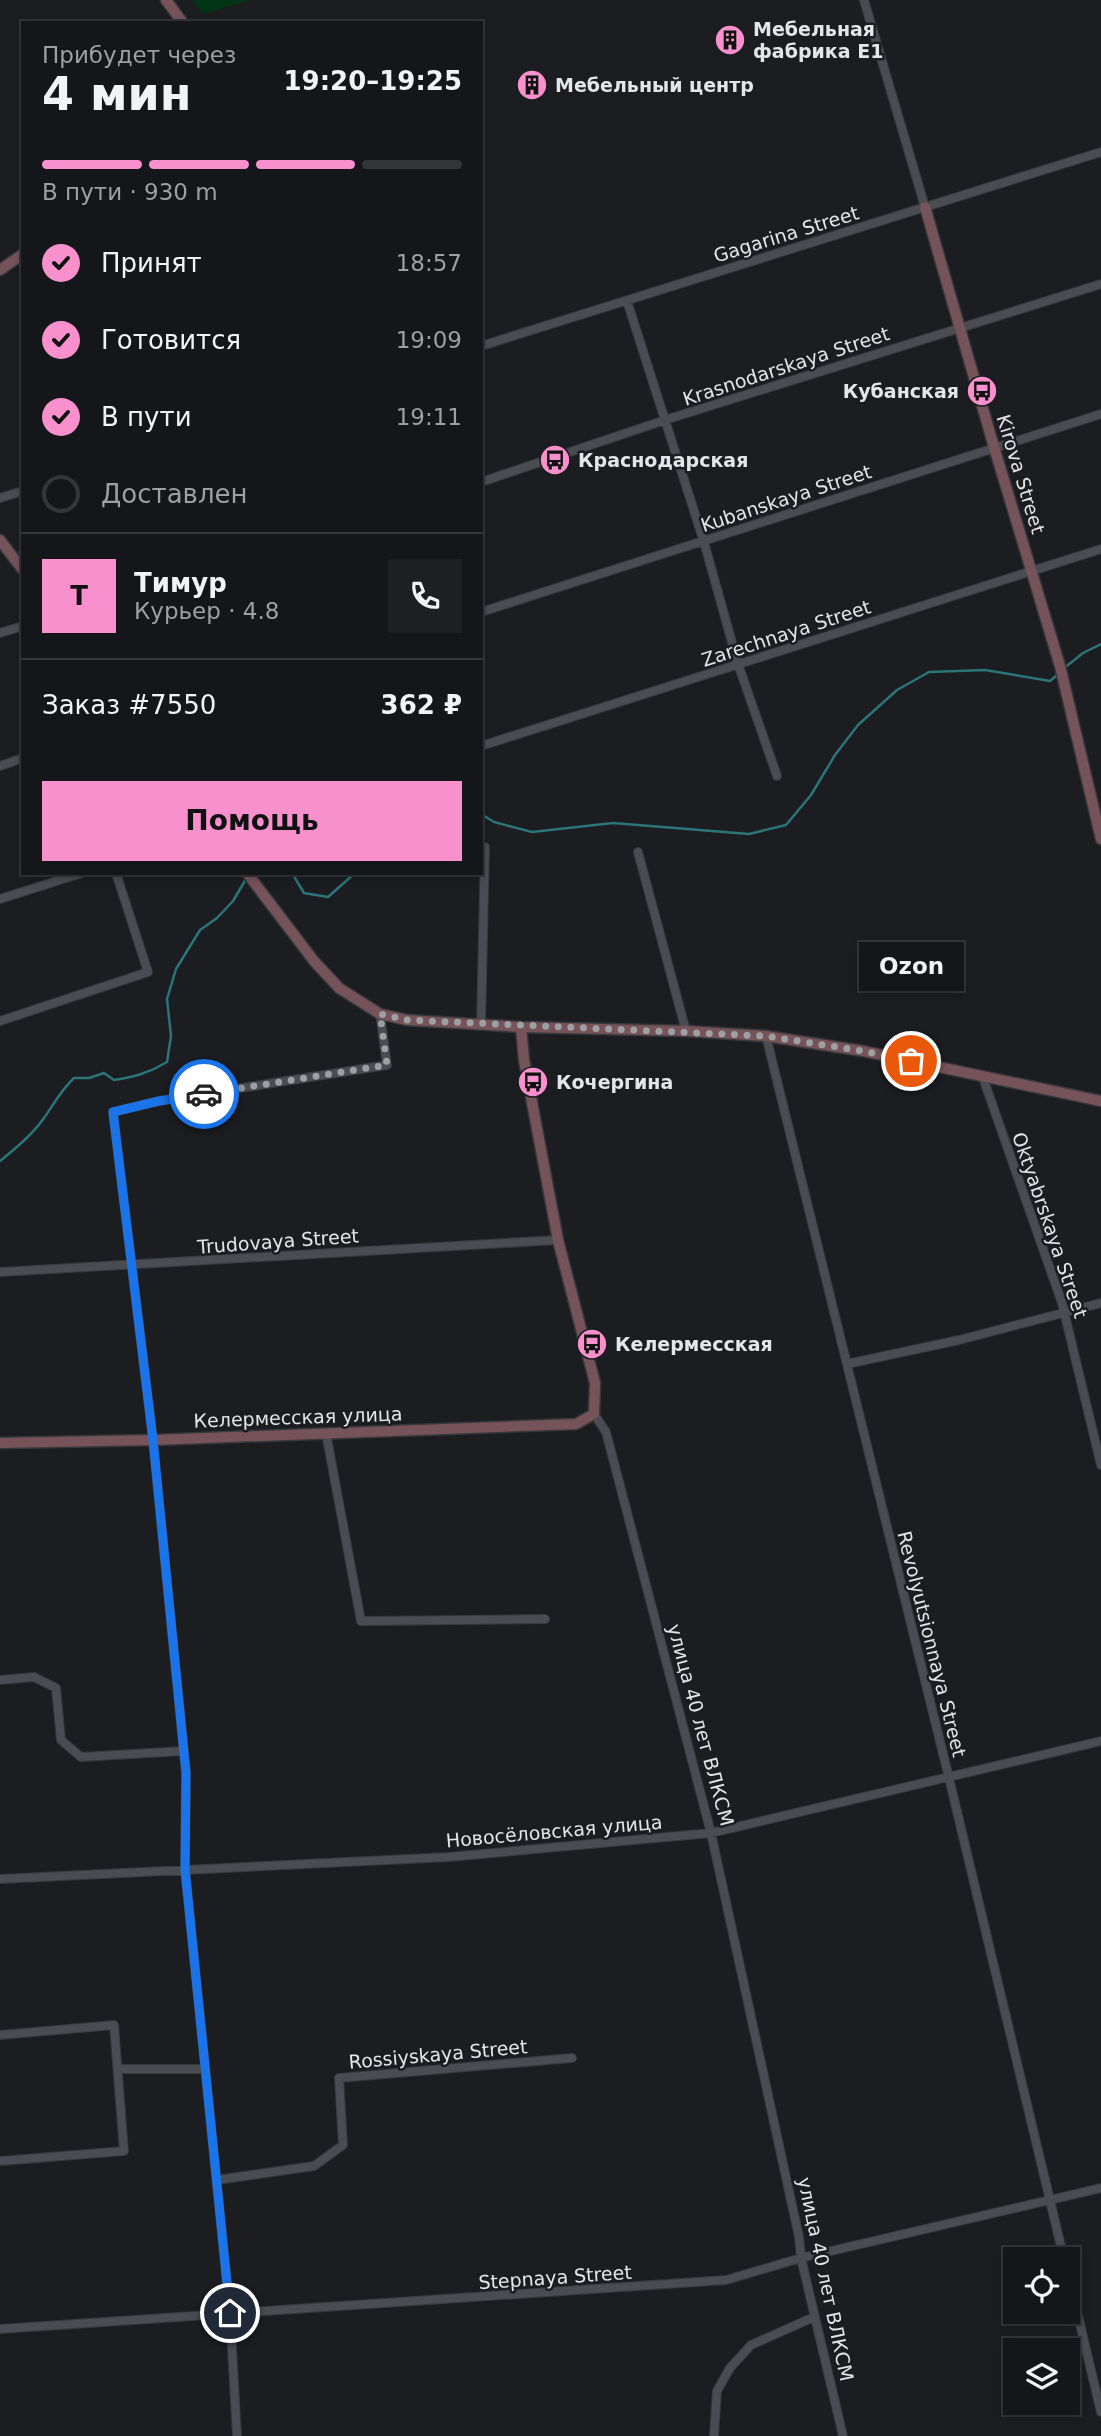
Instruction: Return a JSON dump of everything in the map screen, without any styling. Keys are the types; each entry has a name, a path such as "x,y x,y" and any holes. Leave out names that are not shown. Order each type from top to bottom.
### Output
{"street":[{"path":"166,0 182,21"},
{"name":"Kirova Street","path":"864,0 1065,683 1101,839"},
{"name":"Gagarina Street","path":"483,345 1101,152"},
{"path":"0,270 21,255"},
{"name":"Krasnodarskaya Street","path":"483,481 665,420 1101,284"},
{"path":"627,301 705,542 738,664 777,776"},
{"name":"Kubanskaya Street","path":"483,611 1101,414"},
{"path":"0,498 21,492"},
{"path":"0,540 21,567"},
{"name":"Zarechnaya Street","path":"483,745 1101,549"},
{"path":"0,633 21,627"},
{"path":"0,766 21,759"},
{"path":"481,1024 485,847"},
{"path":"638,852 686,1031"},
{"path":"0,899 76,875"},
{"path":"0,1021 148,972 117,875"},
{"path":"249,875 314,961 339,988 380,1014 407,1020 521,1027 766,1036 863,1051 1101,1101"},
{"path":"237,2436 230,2313 185,1869 186,1773 153,1440 113,1112 159,1101 387,1065 380,1014"},
{"name":"улица 40 лет ВЛКСМ","path":"521,1027 524,1060 558,1240 595,1383 594,1414 606,1432 711,1833 799,2237 800,2258 843,2436"},
{"name":"Revolyutsionnaya Street","path":"766,1036 949,1778 1061,2247"},
{"name":"Oktyabrskaya Street","path":"983,1078 1064,1312 1101,1465"},
{"name":"Trudovaya Street","path":"0,1272 558,1240"},
{"path":"847,1364 959,1340 1101,1303"},
{"name":"Келермесская улица","path":"0,1443 576,1424 594,1414"},
{"path":"326,1433 361,1621 545,1619"},
{"path":"0,1680 34,1677 56,1688 61,1740 81,1757 183,1751"},
{"name":"Новосёловская улица","path":"0,1879 449,1857 711,1833 1101,1741"},
{"path":"0,2035 114,2025 124,2151 0,2161"},
{"name":"Rossiyskaya Street","path":"217,2180 314,2166 343,2145 339,2078 572,2058"},
{"path":"119,2069 205,2069"},
{"name":"Stepnaya Street","path":"0,2329 726,2280 800,2258 1101,2188"},
{"path":"714,2436 717,2392 730,2368 751,2345 814,2317"},
{"path":"1080,2324 1101,2412"}],"green space":[{"path":"192,0 250,0 203,14"}],"waterway":[{"path":"1063,669 1083,653 1101,644"},
{"path":"483,815 494,822 532,832 613,823 749,834 786,825 811,795 835,755 858,725 897,690 929,672 985,670 1050,681 1058,674"},
{"path":"293,875 304,893 328,897 353,875"},
{"path":"0,1161 34,1130 74,1078 89,1078 104,1073 114,1080 121,1079 148,1072 167,1062 171,1036 167,999 176,969 200,930 217,918 233,901 246,879"}],"way so far":[{"path":"204,1094 387,1065 380,1014 407,1020 521,1027 766,1036 911,1061"}],"place":[{"name":"Мебельная фабрика Е1","path":"730,40"},
{"name":"Мебельный центр","path":"532,85"},
{"name":"Кубанская","path":"982,391"},
{"name":"Краснодарская","path":"555,460"},
{"name":"Ozon","path":"911,1061"},
{"name":"Кочергина","path":"533,1082"},
{"name":"Келермесская","path":"592,1344"}],"route":[{"path":"204,1094 113,1112 153,1440 186,1773 185,1869 230,2313"}]}
